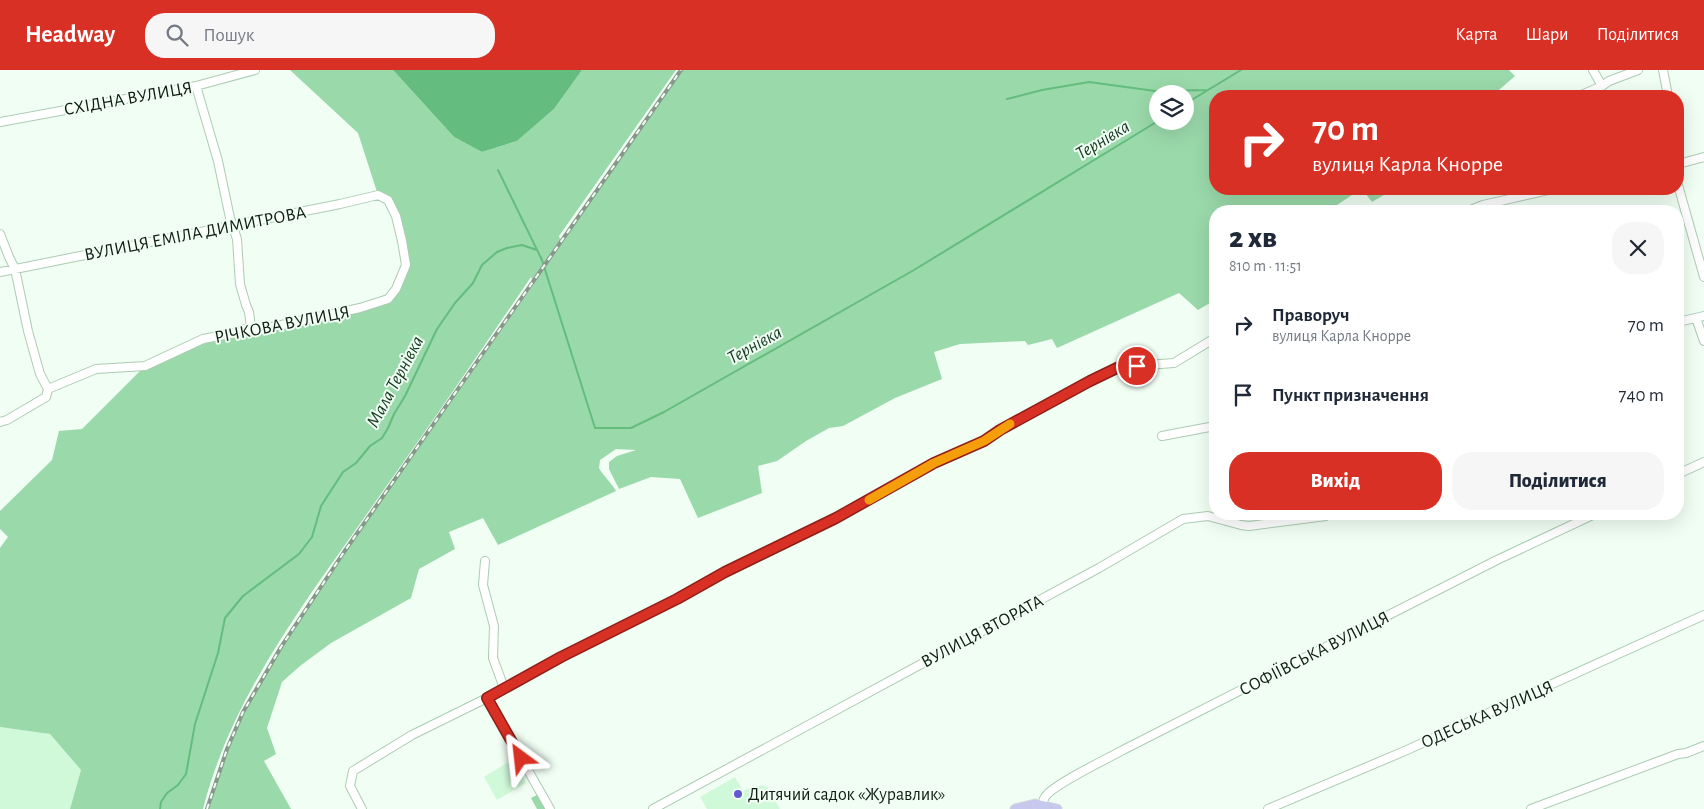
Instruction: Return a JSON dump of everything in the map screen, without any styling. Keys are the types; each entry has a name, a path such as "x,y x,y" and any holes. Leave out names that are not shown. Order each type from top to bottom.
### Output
{"main road":[{"path":"1015,809 1028,805 1042,805 1056,809"}],"street":[{"name":"СХІДНА ВУЛИЦЯ","path":"0,122 196,86 255,70"},
{"path":"1593,70 1602,86"},
{"path":"1593,90 1609,81 1638,70"},
{"path":"1663,70 1667,90"},
{"path":"196,86 218,161 238,246 240,284 249,312 251,327"},
{"path":"1684,163 1704,157"},
{"name":"ВУЛИЦЯ ЕМІЛА ДИМИТРОВА","path":"0,272 378,195 388,200"},
{"path":"1481,205 1525,195"},
{"name":"РІЧКОВА ВУЛИЦЯ","path":"0,422 7,420 46,397 48,389 96,369 145,366 204,339 234,333 251,327 263,329 360,308 388,299 396,289 406,264 396,216 388,200"},
{"path":"1684,206 1704,278"},
{"path":"0,234 15,269 28,331 40,374 48,389"},
{"path":"1684,321 1700,317 1704,341"},
{"path":"362,809 350,786 353,771 412,735 487,698 561,657 677,599 725,572 836,518 934,463 984,441 1000,430 1097,377 1119,367 1174,363 1209,342"},
{"path":"1162,436 1209,427"},
{"path":"1684,471 1704,462"},
{"name":"ВУЛИЦЯ ВТОРАТА","path":"653,809 1099,568 1183,519 1209,516"},
{"name":"ВУЛИЦЯ ВТОРАТА","path":"1223,520 1249,526 1295,520"},
{"name":"СОФІЇВСЬКА ВУЛИЦЯ","path":"1042,805 1050,792 1066,781 1114,755 1497,560 1581,520"},
{"path":"485,561 483,584 494,626 493,658 504,688"},
{"name":"ОДЕСЬКА ВУЛИЦЯ","path":"1268,809 1399,754 1704,615"},
{"path":"487,698 550,809"},
{"path":"1530,809 1704,746"}],"shaded area":[{"path":"290,70 393,70 454,137 482,152 517,141 554,109 582,70 676,70 559,236 561,242 682,70 1509,70 1515,76 1499,90 1209,90 1209,195 1352,195 1337,205 1209,205 1209,304 1198,310 1179,293 1057,348 1052,339 1028,345 1025,341 960,344 934,352 942,379 895,398 843,426 829,428 777,461 758,466 762,493 698,518 680,479 651,477 619,489 609,469 609,462 617,456 636,450 616,449 600,460 599,468 616,491 498,545 483,518 449,532 455,549 419,569 411,598 331,643 282,682 267,728 276,754 264,761 291,809 209,809 228,749 243,712 281,647 345,552 534,284 531,277 299,610 275,648 233,726 216,767 203,809 70,809 81,770 50,734 0,727 0,548 8,537 0,529 0,511 52,460 59,431 82,429 145,366 188,347 250,329 377,306 404,277 398,215 378,195 358,133"},
{"path":"393,70 582,70 554,109 517,141 482,152 454,137"},
{"path":"1367,195 1384,195 1372,202"},
{"path":"0,727 50,734 81,770 70,809 0,809"},
{"path":"512,760 526,783 497,800 484,777"},
{"name":"Дитячий садок «Журавлик»","path":"735,777 743,791 749,788 751,790 761,785 767,787 780,809 707,809 700,797"},
{"path":"537,795 545,809 537,809 531,798"}],"waterway":[{"name":"Тернівка","path":"1194,99 1241,70"},
{"path":"1007,99 1042,90 1089,82 1155,91 1208,90"},
{"name":"Тернівка","path":"498,170 542,260 595,428 631,428 664,412 914,270 1149,126"},
{"name":"Мала Тернівка","path":"160,809 161,802 167,793 178,785 186,774 195,724 218,653 225,618 243,596 299,554 312,537 321,506 343,472 356,463 370,446 382,438 405,396 437,329 455,303 473,283 482,265 497,252 507,248 522,245 537,250"}],"railway":[{"path":"207,809 227,749 243,712 281,647 344,552 681,70"}],"slow traffic":[{"path":"869,500 934,463 984,441 1010,424"}],"place":[{"name":"Дитячий садок «Журавлик»","path":"738,794"}],"route":[{"path":"521,758 487,698 561,657 677,599 725,572 836,518 934,463 984,441 1000,430 1090,381 1119,367 1137,366"}]}
